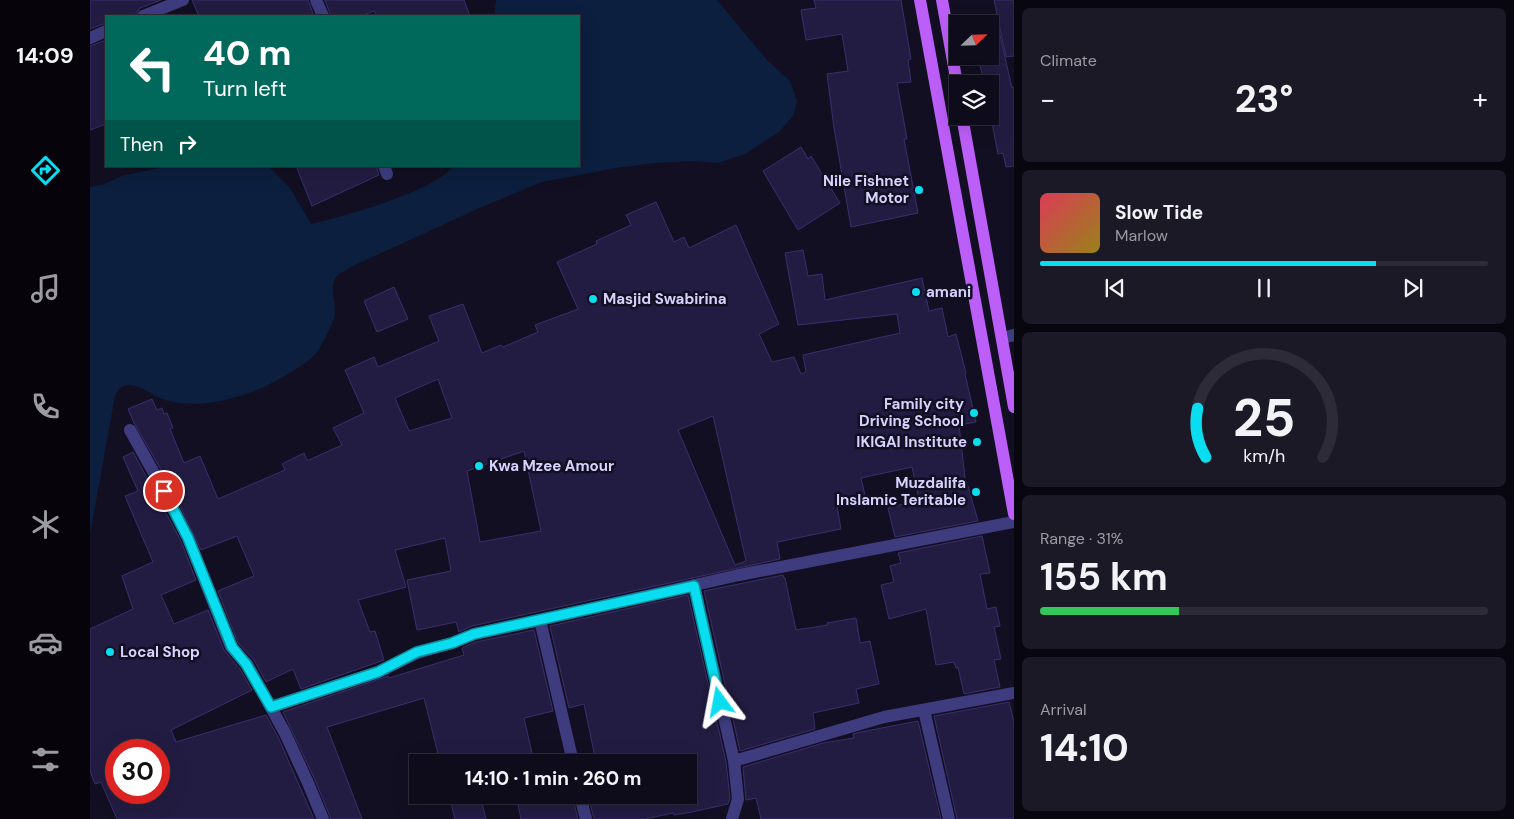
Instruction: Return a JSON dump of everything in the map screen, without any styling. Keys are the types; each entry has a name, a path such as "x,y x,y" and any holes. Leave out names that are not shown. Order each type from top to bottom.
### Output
{"main road":[{"path":"920,0 1014,514"},
{"path":"942,0 955,75"},
{"path":"964,125 1008,336 1014,407"}],"street":[{"path":"146,15 183,0"},
{"path":"316,0 323,15"},
{"path":"90,38 105,31"},
{"path":"130,430 188,538 232,647 246,664 285,733 322,819"},
{"path":"271,707 378,672 417,652 452,643 474,634 694,586 1014,522"},
{"path":"694,586 734,760 738,799 732,819"},
{"path":"540,620 571,754"},
{"path":"734,760 884,717 1014,693"},
{"path":"924,710 949,819"},
{"path":"582,804 586,819"}],"water":[{"path":"496,0 717,0 767,60 790,81 797,101 793,116 779,132 745,154 718,163 695,161 655,163 616,168 542,182 477,209 351,267 337,276 334,281 334,318 317,352 296,369 256,390 228,399 184,404 163,399 134,385 122,387 115,396 90,534 90,187 102,185 124,175 166,167 269,167 290,188 311,224 387,202 428,185 452,167 580,167 580,15 494,15"}],"building":[{"path":"90,0 161,0 140,8 135,15 105,15 105,23 90,29"},
{"path":"192,0 308,0 314,15 199,15"},
{"path":"325,0 464,0 470,15 376,15 374,11 364,15 331,15"},
{"path":"814,0 901,0 911,59 908,60 911,82 897,83 907,139 904,139 918,213 851,227 827,74 848,71 842,34 806,40 801,10 816,8"},
{"path":"994,0 1014,0 1014,56 1006,57 999,15 997,15"},
{"path":"999,31 1012,88 1014,87 1014,166 1006,167 1003,153 998,154 992,125 999,125 999,75 982,75 980,65 999,65"},
{"path":"105,40 105,124 90,130 90,46"},
{"path":"801,147 808,159 811,156 840,203 798,230 763,171"},
{"path":"296,167 376,167 379,175 312,206"},
{"path":"656,202 674,242 684,237 689,248 736,225 779,324 759,334 772,362 794,357 801,374 806,372 803,355 900,333 897,314 798,325 785,253 803,250 808,276 822,274 825,300 922,278 929,311 942,308 948,337 956,334 966,373 976,422 959,425 966,486 968,486 978,521 895,537 888,508 919,500 912,467 861,478 866,500 837,506 841,529 777,542 780,559 472,626 459,632 456,622 417,630 407,580 451,571 445,538 395,550 406,587 358,600 370,632 375,631 384,660 301,689 293,669 266,682 254,660 238,643 218,591 254,576 237,536 201,550 171,487 134,423 128,409 152,399 157,410 162,408 164,414 167,413 173,428 170,429 184,463 200,456 218,499 285,470 282,464 304,453 307,460 309,460 342,445 333,428 364,413 345,370 374,357 378,367 439,341 429,316 463,304 482,353 501,345 503,347 538,332 535,325 578,309 557,262 597,244 596,241 631,225 626,215","holes":["438,379 452,418 409,431 395,398","713,416 746,561 735,565 678,430","524,451 541,531 480,542 467,471"]},
{"path":"394,287 408,319 377,332 364,301"},
{"path":"133,452 181,541 196,580 161,595 174,624 208,610 224,650 240,669 252,690 171,730 176,742 266,715 278,737 314,819 117,819 111,804 170,804 170,739 105,739 105,791 101,782 95,784 90,771 90,629 133,609 122,576 153,562 125,496 138,491 123,457"},
{"path":"982,536 990,573 980,574 987,609 996,607 1000,626 994,627 1001,659 994,660 1000,687 964,694 958,667 956,668 954,662 936,665 926,609 889,619 881,585 894,582 890,566 901,563 898,553"},
{"path":"783,575 796,630 856,618 860,643 870,641 879,684 856,689 859,703 813,713 815,729 740,751 704,591"},
{"path":"688,595 726,762 730,798 728,804 645,819 594,819 590,804 697,804 697,754 594,754 584,704 569,708 550,626"},
{"path":"534,630 553,711 524,718 532,754 438,754 424,698 327,727 362,819 331,819 283,712 388,676 389,678 464,655 462,648 476,642"},
{"path":"1009,702 1014,722 1014,819 957,819 934,716"},
{"path":"918,721 941,819 761,819 756,798 746,800 743,767 823,743 854,738 853,734"},
{"path":"451,804 482,804 486,819 455,819"},
{"path":"518,804 574,804 578,819 521,819"}],"place":[{"name":"Nile Fishnet Motor","path":"919,190"},
{"name":"amani","path":"916,292"},
{"name":"Masjid Swabirina","path":"593,299"},
{"name":"Family city Driving School","path":"974,413"},
{"name":"IKIGAI Institute","path":"977,442"},
{"name":"Kwa Mzee Amour","path":"479,466"},
{"name":"Muzdalifa Inslamic Teritable","path":"976,492"},
{"name":"Local Shop","path":"110,652"}],"route":[{"path":"164,491 188,538 232,647 246,664 271,707 378,672 417,652 452,643 474,634 694,586 720,702"}]}
